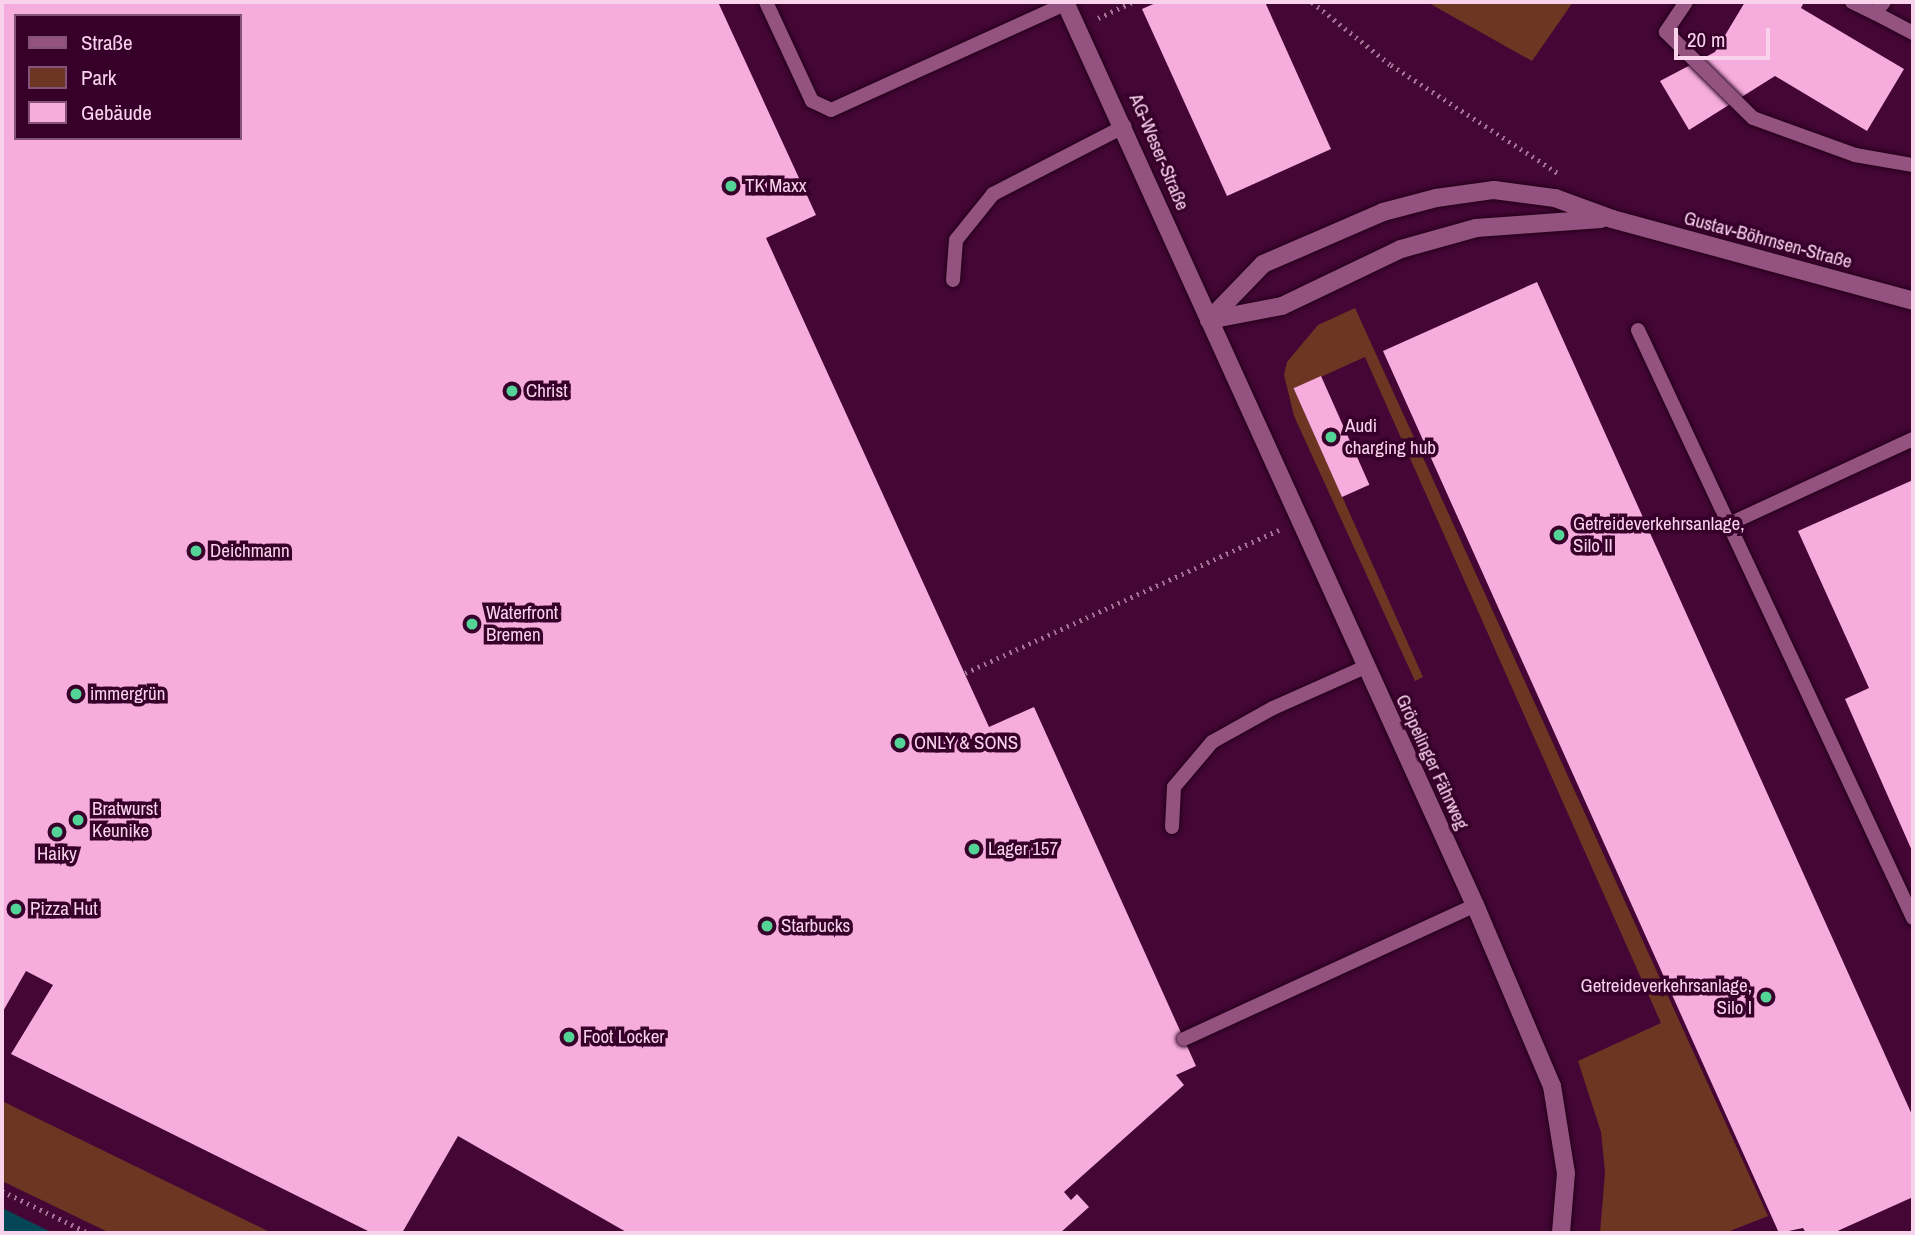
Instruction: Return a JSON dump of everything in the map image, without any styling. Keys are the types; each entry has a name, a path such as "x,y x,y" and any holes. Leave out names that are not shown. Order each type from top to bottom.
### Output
{"street":[{"name":"AG-Weser-Straße","path":"1066,2 1125,126 1209,320"},
{"name":"Gustav-Böhrnsen-Straße","path":"1209,320 1263,264 1383,212 1436,198 1494,190 1555,198 1612,219 1913,301"},
{"name":"Gustav-Böhrnsen-Straße","path":"1209,320 1282,306 1401,249 1476,229 1530,221 1612,219"},
{"name":"Gröpelinger Fährweg","path":"1209,320 1475,905 1552,1086 1566,1173 1561,1233"}],"lane":[{"path":"765,2 812,101 831,110 1066,2"},
{"path":"1686,2 1666,32 1753,118 1855,155 1913,166"},
{"path":"1852,2 1880,7 1913,33"},
{"path":"953,280 956,240 993,194 1125,126"},
{"path":"1638,330 1913,918"},
{"path":"1729,524 1913,439"},
{"path":"1172,827 1174,787 1212,742 1273,708 1365,667"},
{"path":"1184,1039 1475,905"}],"path":[{"path":"1078,27 1132,2"},
{"path":"1312,2 1391,65 1564,178"},
{"path":"965,673 1299,521"},
{"path":"2,1191 89,1233"}],"green space":[{"path":"1427,2 1573,2 1532,61"},
{"path":"1355,308 1768,1216 1725,1233 1600,1233 1605,1172 1601,1132 1578,1061 1661,1023 1365,357 1294,389 1423,677 1415,681 1294,416 1284,375 1287,362 1318,325"},
{"path":"2,1101 272,1233 110,1233 2,1181"}],"water":[{"path":"2,1208 53,1233 2,1233"}],"building":[{"name":"Waterfront Bremen","path":"2,2 718,2 816,215 766,238 989,727 1034,707 1196,1066 1176,1075 1184,1085 1064,1192 1071,1200 1077,1194 1089,1207 1060,1233 628,1233 458,1136 402,1233 372,1233 11,1054 53,985 26,971 2,1013"},
{"path":"1158,2 1265,2 1331,149 1227,196 1142,9"},
{"path":"1745,2 1804,2 1801,8 1904,69 1867,131 1775,76 1689,130 1660,81 1715,52"},
{"path":"1537,282 1913,1117 1913,1197 1833,1233 1806,1233 1803,1228 1779,1233 1383,351"},
{"name":"Audi charging hub","path":"1321,376 1369,485 1342,497 1294,388"},
{"path":"1913,480 1913,853 1845,699 1869,688 1798,531"}],"place":[{"name":"TK Maxx","path":"731,186"},
{"name":"Christ","path":"512,391"},
{"name":"Audi charging hub","path":"1331,437"},
{"name":"Getreideverkehrsanlage, Silo II","path":"1559,535"},
{"name":"Deichmann","path":"196,551"},
{"name":"Waterfront Bremen","path":"472,624"},
{"name":"immergrün","path":"76,694"},
{"name":"ONLY & SONS","path":"900,743"},
{"name":"Bratwurst Keunike","path":"78,820"},
{"name":"Haiky","path":"57,832"},
{"name":"Lager 157","path":"974,849"},
{"name":"Pizza Hut","path":"16,909"},
{"name":"Starbucks","path":"767,926"},
{"name":"Getreideverkehrsanlage, Silo I","path":"1766,997"},
{"name":"Foot Locker","path":"569,1037"}]}
